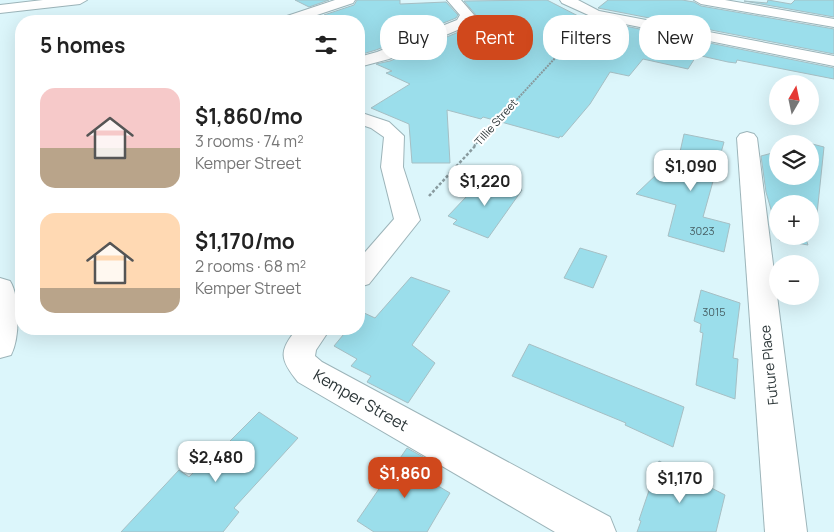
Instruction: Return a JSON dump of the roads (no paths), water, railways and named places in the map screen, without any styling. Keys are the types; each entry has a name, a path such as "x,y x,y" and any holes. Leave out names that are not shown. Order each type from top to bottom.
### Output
{"street":[{"path":"0,9 80,0"},
{"path":"304,15 348,0"},
{"path":"365,60 383,56 462,23 467,15 454,0"},
{"path":"567,0 595,14 834,60"},
{"path":"701,0 834,23"},
{"path":"365,119 387,127 394,136 392,167 407,220 365,270"},
{"name":"Future Place","path":"747,138 786,532"},
{"path":"0,288 2,304 0,346"},
{"name":"Kemper Street","path":"307,338 299,360 310,372 595,532"}]}
